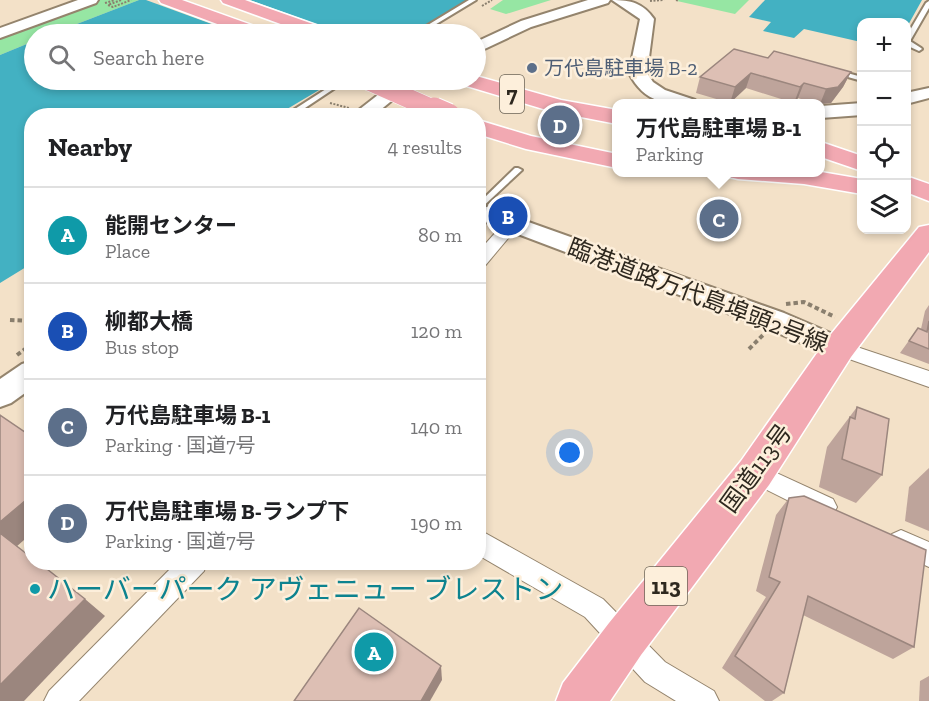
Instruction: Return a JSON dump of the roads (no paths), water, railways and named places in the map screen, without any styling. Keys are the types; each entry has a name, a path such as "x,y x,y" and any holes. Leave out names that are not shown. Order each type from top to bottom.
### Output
{"highway":[{"path":"167,0 233,24"},
{"path":"229,0 296,24"},
{"name":"7","path":"486,85 558,106 612,116"},
{"path":"390,90 430,108"},
{"name":"7","path":"486,130 526,142 612,160"},
{"path":"825,150 857,162"},
{"path":"911,173 929,174"},
{"path":"804,177 857,186"},
{"path":"804,177 827,186 857,191"},
{"path":"911,185 929,193"},
{"path":"911,198 929,202"},
{"name":"国道113号","path":"581,701 624,639 755,473 838,348 929,233"},
{"path":"905,234 905,261"}],"street":[{"path":"25,24 91,0"},
{"path":"486,33 517,19 578,0"},
{"path":"486,43 526,24 603,0"},
{"path":"619,0 642,12 646,20 638,73 640,80 649,88 671,99"},
{"path":"0,33 24,24"},
{"path":"362,108 392,90"},
{"path":"392,108 416,90"},
{"path":"911,98 929,93"},
{"path":"825,112 857,109"},
{"name":"臨港道路万代島埠頭2号線","path":"486,213 774,320 838,348"},
{"name":"臨港道路万代島埠頭2号線","path":"490,232 762,336 838,348"},
{"path":"838,348 882,361 929,379"},
{"path":"0,395 24,378"},
{"path":"755,473 846,517"},
{"path":"877,531 929,555"},
{"path":"486,546 594,608 655,672 704,701"},
{"path":"59,701 187,570"}],"lane":[{"path":"434,24 473,0"},
{"path":"919,50 907,41 929,3"},
{"path":"828,70 857,78"},
{"path":"300,108 328,90"},
{"path":"486,202 518,170"}],"water":[{"path":"139,0 468,0 428,24 77,24"},
{"path":"765,0 922,0 911,20 857,18 857,41 804,29 794,38 763,31 771,22 749,17"},
{"path":"24,45 24,90 319,90 289,108 24,108 24,268 0,283 0,55"}],"place":[{"name":"万代島駐車場 B-2","path":"532,68"},
{"name":"万代島駐車場 B-ランプ下","path":"560,125"},
{"name":"柳都大橋","path":"508,216"},
{"name":"万代島駐車場 B-1","path":"719,219"},
{"name":"ハーバーパーク アヴェニュー ブレストン","path":"35,589"},
{"name":"能開センター","path":"374,652"}]}
